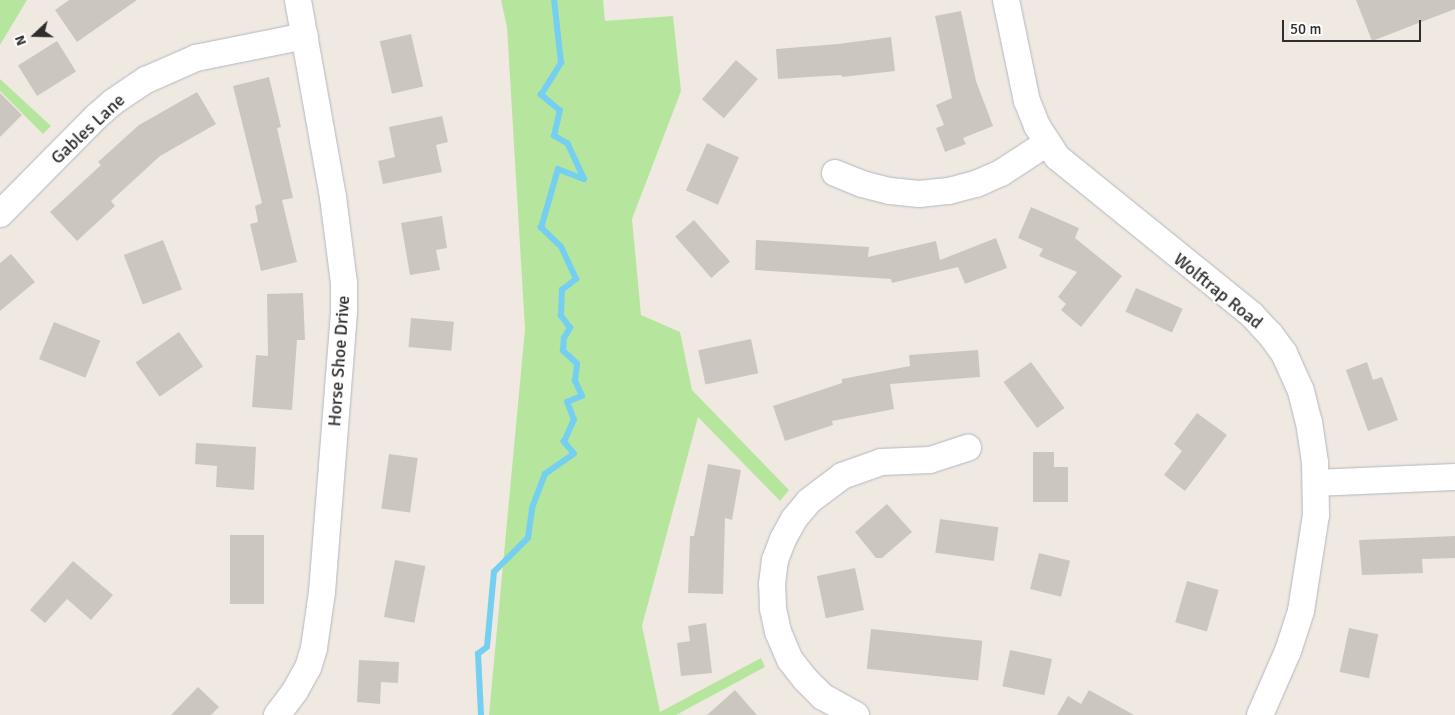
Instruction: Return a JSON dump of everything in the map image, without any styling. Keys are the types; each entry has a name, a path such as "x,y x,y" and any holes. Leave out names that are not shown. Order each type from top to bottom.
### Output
{"street":[{"name":"Horse Shoe Drive","path":"278,715 308,668 314,648 322,592 344,310 344,283 334,197 298,0"},
{"name":"Wolftrap Road","path":"1006,0 1027,101 1036,126 1047,143 1063,162 1168,249 1228,295 1270,334 1284,354 1301,391 1309,422 1316,482 1316,515 1301,611 1288,651 1260,715"},
{"name":"Gables Lane","path":"0,214 97,116 146,80 203,56 305,36"},
{"path":"834,173 862,184 890,191 919,194 949,191 976,184 1001,173 1047,143"},
{"path":"856,715 823,697 805,679 790,660 778,632 773,608 772,584 775,560 782,539 794,519 809,500 827,485 842,476 881,462 930,460 968,448"},
{"path":"1316,482 1455,477"}],"green space":[{"path":"0,0 27,0 0,45"},
{"path":"501,0 603,0 605,21 673,16 681,91 632,219 641,315 680,332 692,390 789,490 780,501 698,417 642,626 660,712 761,658 765,667 676,715 489,715 525,329 507,27"},
{"path":"0,79 51,126 43,134 0,91"}],"building":[{"path":"69,0 137,0 77,42 55,10"},
{"path":"1356,0 1455,0 1455,9 1372,41"},
{"path":"961,11 976,81 993,126 963,138 966,144 945,152 936,128 944,125 936,105 952,98 935,16"},
{"path":"411,34 423,87 392,94 380,41"},
{"path":"891,37 895,71 842,77 841,75 778,79 776,49"},
{"path":"57,41 76,72 37,96 18,65"},
{"path":"736,60 758,79 724,118 702,99"},
{"path":"269,77 281,127 277,128 293,198 282,200 297,262 261,271 250,224 258,222 255,206 262,203 233,86"},
{"path":"197,92 216,124 160,156 111,201 115,206 77,241 50,212 101,165 98,162 139,125"},
{"path":"0,93 22,115 0,137"},
{"path":"442,116 448,142 436,145 442,172 383,184 378,161 395,157 389,127"},
{"path":"707,143 739,157 718,205 686,191"},
{"path":"1031,207 1079,228 1075,238 1122,276 1081,327 1061,310 1066,304 1058,297 1077,272 1039,256 1043,249 1018,238"},
{"path":"442,216 447,248 436,250 440,270 410,275 401,223"},
{"path":"694,220 730,262 711,278 675,236"},
{"path":"996,238 1007,268 965,284 958,267 892,283 891,279 755,270 756,240 869,247 868,257 936,241 940,260"},
{"path":"163,240 182,289 143,305 124,255"},
{"path":"11,254 35,282 0,311 0,263"},
{"path":"1136,288 1183,309 1172,332 1125,312"},
{"path":"303,293 305,340 297,340 292,410 252,407 256,355 268,356 267,294"},
{"path":"411,318 454,322 451,351 408,347"},
{"path":"54,322 100,341 85,378 39,359"},
{"path":"179,332 203,366 160,397 136,362"},
{"path":"751,339 758,373 705,384 698,350"},
{"path":"978,350 980,377 890,384 894,409 832,421 833,425 785,441 773,406 842,383 842,379 910,366 909,355"},
{"path":"1031,362 1065,408 1037,428 1003,382"},
{"path":"1367,362 1373,380 1382,377 1398,420 1368,431 1346,370"},
{"path":"1197,413 1227,435 1185,491 1164,475 1182,451 1174,444"},
{"path":"196,443 256,447 254,490 216,487 217,466 195,464"},
{"path":"1033,452 1054,452 1054,467 1068,467 1068,502 1033,502"},
{"path":"389,454 418,458 410,513 381,508"},
{"path":"708,464 741,470 732,520 725,518 723,594 688,593 690,536 694,536"},
{"path":"887,504 912,532 882,558 876,558 855,532"},
{"path":"940,519 998,527 994,561 935,553"},
{"path":"230,535 264,535 264,604 230,604"},
{"path":"1455,536 1455,558 1422,559 1423,573 1362,575 1359,540"},
{"path":"1039,553 1070,561 1061,597 1030,589"},
{"path":"395,560 425,566 414,623 384,617"},
{"path":"73,561 113,595 91,620 67,599 45,623 30,610"},
{"path":"855,568 864,610 826,618 817,576"},
{"path":"1187,581 1219,590 1207,631 1175,622"},
{"path":"706,623 712,673 681,676 677,643 690,641 688,626"},
{"path":"1349,628 1378,634 1369,678 1340,672"},
{"path":"871,629 982,641 978,680 867,669"},
{"path":"1010,650 1052,659 1044,695 1002,686"},
{"path":"359,660 399,662 398,683 381,682 380,704 357,702"},
{"path":"198,687 219,707 211,715 171,715"},
{"path":"735,690 757,715 707,715"},
{"path":"1089,690 1134,715 1057,715 1068,696 1081,704"}],"waterway":[{"path":"481,715 478,654 487,647 494,572 528,538 532,508 545,474 574,454 564,442 574,420 567,402 582,396 575,381 577,364 563,351 564,338 570,328 561,316 562,290 576,279 561,247 541,228 558,169 584,179 568,144 554,136 560,111 541,95 561,63 554,0"}]}
